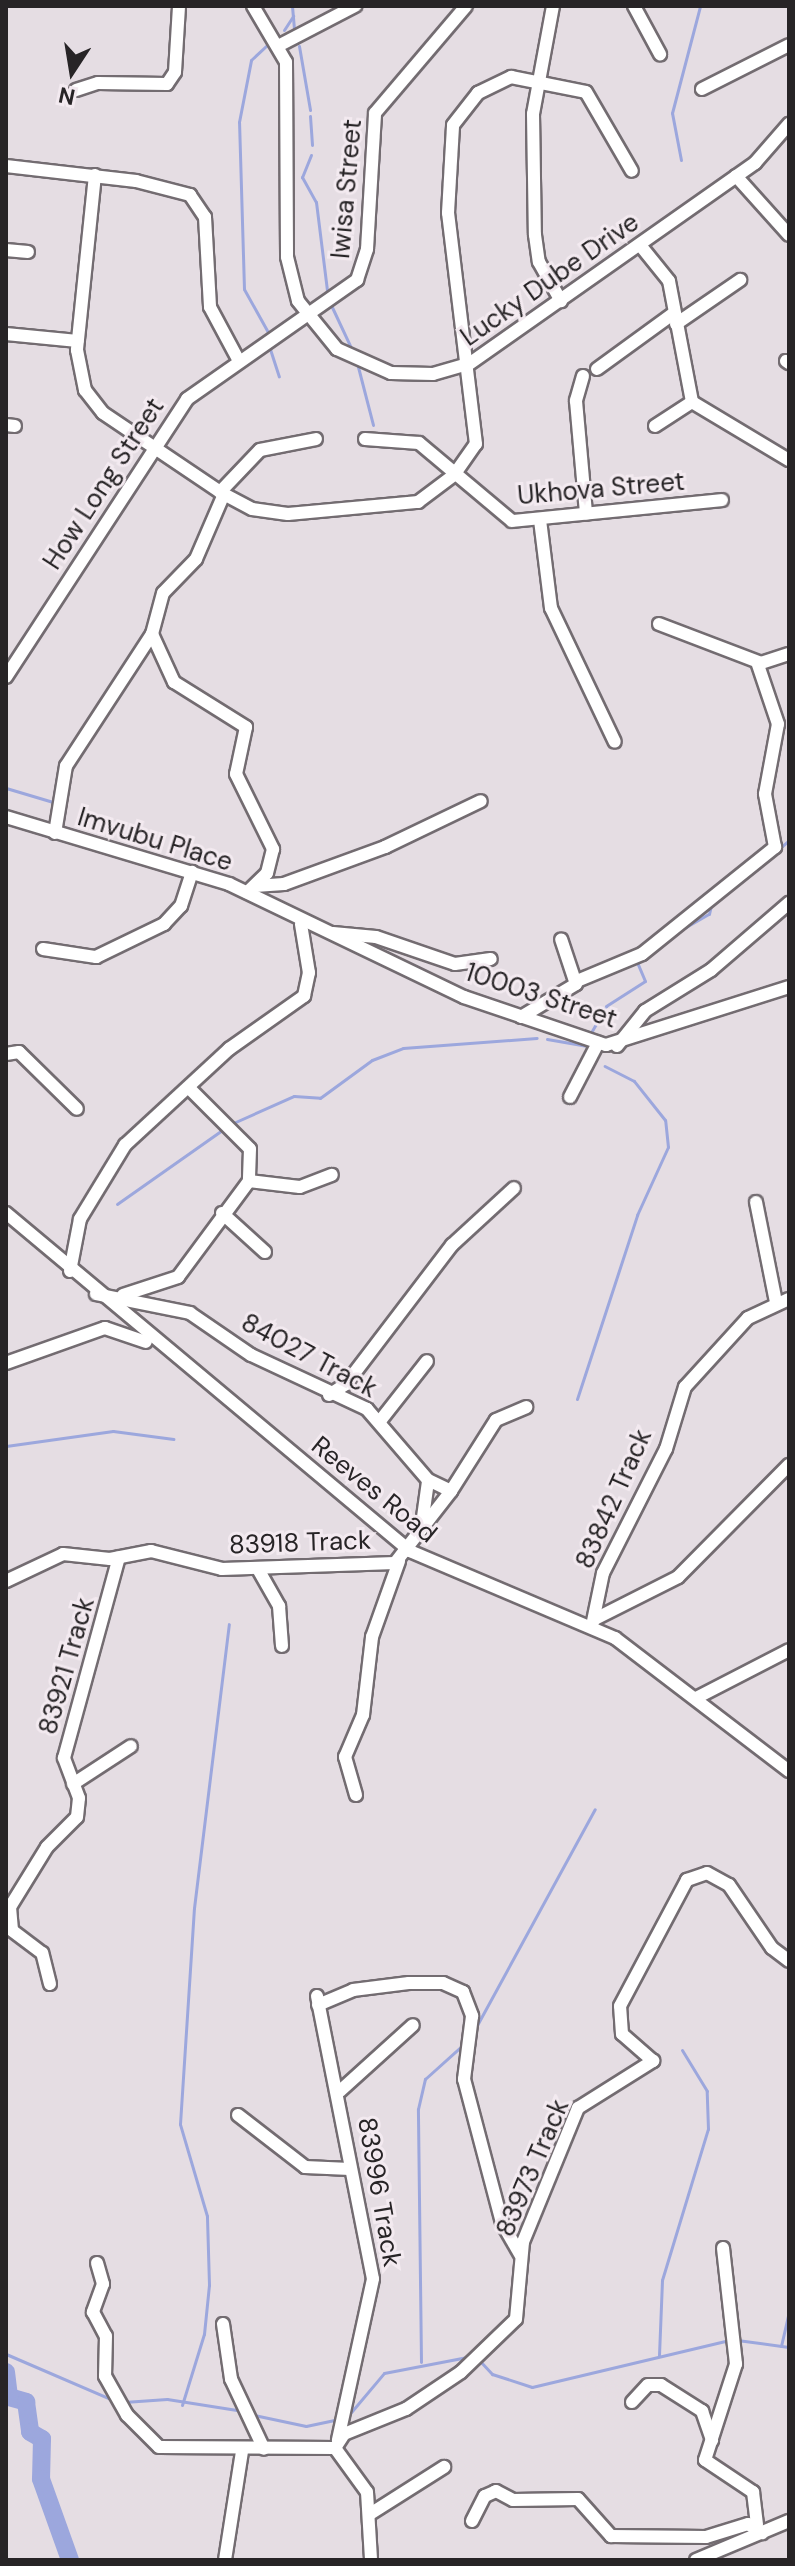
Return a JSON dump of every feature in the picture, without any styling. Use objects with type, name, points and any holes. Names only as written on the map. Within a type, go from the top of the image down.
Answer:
[{"type":"street","points":[[76,90],[98,83],[167,84],[175,72],[179,6]]},
{"type":"street","name":"Lucky Dube Drive","points":[[253,6],[280,45],[288,82],[288,271],[308,319],[337,349],[378,370],[423,375],[469,364],[736,176],[789,124]]},
{"type":"street","points":[[280,45],[355,6]]},
{"type":"street","name":"Iwisa Street","points":[[308,319],[364,268],[370,137],[389,89],[466,6]]},
{"type":"street","points":[[553,6],[538,81],[536,251],[561,301]]},
{"type":"street","points":[[634,6],[660,54]]},
{"type":"street","points":[[702,89],[789,45]]},
{"type":"street","points":[[95,175],[77,362],[89,399],[152,448],[222,493],[279,514],[397,508],[454,475],[479,431],[448,213],[449,146],[459,115],[493,82],[538,81],[593,98],[632,171]]},
{"type":"street","points":[[6,166],[95,175],[173,188],[202,209],[207,295],[239,361]]},
{"type":"street","points":[[736,176],[789,235]]},
{"type":"street","points":[[640,245],[669,281],[692,402],[789,460]]},
{"type":"street","points":[[6,250],[28,252]]},
{"type":"street","points":[[597,369],[740,280]]},
{"type":"street","name":"How Long Street","points":[[6,677],[152,448],[187,399],[239,361],[308,319]]},
{"type":"street","points":[[6,334],[78,341]]},
{"type":"street","points":[[583,376],[576,401],[586,514]]},
{"type":"street","points":[[655,426],[692,402]]},
{"type":"street","points":[[55,833],[61,774],[152,634],[163,593],[196,559],[222,493],[260,450],[316,439]]},
{"type":"street","name":"Ukhova Street","points":[[365,439],[419,443],[500,518],[540,520],[722,500]]},
{"type":"street","points":[[540,520],[551,608],[615,742]]},
{"type":"street","points":[[659,624],[757,662],[789,654]]},
{"type":"street","points":[[152,634],[174,682],[246,727],[236,774],[273,849],[251,889]]},
{"type":"street","points":[[521,1017],[577,981],[642,954],[775,847],[765,794],[778,724],[757,662]]},
{"type":"street","points":[[251,889],[284,884],[385,847],[481,801]]},
{"type":"street","name":"Imvubu Place","points":[[6,817],[251,889],[286,915]]},
{"type":"street","points":[[43,949],[96,957],[164,924],[181,906],[192,872]]},
{"type":"street","points":[[617,1046],[645,1011],[722,962],[789,903]]},
{"type":"street","name":"10003 Street","points":[[286,915],[521,1017],[598,1043],[617,1046],[789,987]]},
{"type":"street","points":[[70,1271],[80,1219],[100,1178],[189,1088],[304,996],[309,973],[301,924]]},
{"type":"street","points":[[322,932],[376,937],[455,964],[491,959]]},
{"type":"street","points":[[561,939],[577,981]]},
{"type":"street","points":[[570,1097],[598,1043]]},
{"type":"street","points":[[6,1054],[19,1052],[77,1109]]},
{"type":"street","points":[[115,1296],[171,1283],[249,1181],[250,1149],[189,1088]]},
{"type":"street","points":[[249,1181],[300,1187],[332,1175]]},
{"type":"street","points":[[329,1395],[346,1384],[452,1245],[514,1188]]},
{"type":"street","points":[[756,1202],[782,1301]]},
{"type":"street","points":[[222,1213],[265,1252]]},
{"type":"street","name":"Reeves Road","points":[[8,1216],[96,1294],[410,1551],[594,1623],[698,1697],[789,1771]]},
{"type":"street","name":"84027 Track","points":[[96,1294],[190,1313],[329,1395],[380,1421],[428,1480],[451,1491]]},
{"type":"street","name":"83842 Track","points":[[594,1623],[603,1573],[666,1449],[680,1395],[718,1344],[782,1301]]},
{"type":"street","points":[[6,1363],[105,1328],[161,1347]]},
{"type":"street","points":[[380,1421],[427,1361]]},
{"type":"street","points":[[423,1520],[451,1491],[496,1420],[526,1407]]},
{"type":"street","points":[[594,1623],[678,1577],[789,1465]]},
{"type":"street","points":[[410,1551],[423,1520],[428,1480]]},
{"type":"street","name":"83918 Track","points":[[6,1581],[59,1555],[119,1557],[151,1551],[216,1568],[258,1569],[399,1561],[410,1551]]},
{"type":"street","name":"83921 Track","points":[[50,1984],[42,1953],[12,1930],[10,1907],[47,1847],[77,1817],[73,1784],[64,1758],[119,1557]]},
{"type":"street","points":[[356,1795],[345,1757],[363,1715],[372,1637],[399,1561]]},
{"type":"street","points":[[258,1569],[279,1606],[282,1646]]},
{"type":"street","points":[[698,1697],[789,1650]]},
{"type":"street","points":[[73,1784],[131,1746]]},
{"type":"street","name":"83973 Track","points":[[336,2444],[417,2403],[496,2341],[521,2307],[520,2254],[580,2104],[653,2061],[622,2034],[620,2008],[682,1886],[704,1873],[729,1885],[772,1948],[789,1961]]},
{"type":"street","name":"83996 Track","points":[[336,2444],[373,2286],[350,2169],[340,2091],[318,2000],[353,1990],[409,1983],[443,1983],[463,1992],[472,2016],[464,2079],[502,2223],[520,2254]]},
{"type":"street","points":[[340,2091],[413,2025]]},
{"type":"street","points":[[238,2115],[305,2167],[350,2169]]},
{"type":"street","points":[[723,2248],[736,2364],[712,2440],[707,2467],[753,2492],[760,2529]]},
{"type":"street","points":[[97,2263],[103,2284],[93,2312],[106,2336],[105,2376],[117,2403],[159,2447],[242,2451],[336,2444],[360,2477],[370,2514],[371,2560]]},
{"type":"street","points":[[223,2324],[231,2379],[264,2449]]},
{"type":"street","points":[[632,2402],[648,2385],[661,2385],[702,2411],[712,2440]]},
{"type":"street","points":[[225,2560],[242,2451]]},
{"type":"street","points":[[370,2514],[444,2467]]},
{"type":"street","points":[[472,2521],[485,2496],[496,2491],[513,2500],[578,2499],[611,2536],[706,2537],[789,2521]]},
{"type":"street","points":[[696,2560],[760,2529]]},
{"type":"waterway","points":[[292,6],[294,28]]},
{"type":"waterway","points":[[681,160],[672,113],[700,6]]},
{"type":"waterway","points":[[284,30],[293,16]]},
{"type":"waterway","points":[[269,334],[244,289],[239,122],[251,60],[270,42]]},
{"type":"waterway","points":[[299,46],[310,110]]},
{"type":"waterway","points":[[310,116],[312,145]]},
{"type":"waterway","points":[[311,155],[302,177],[316,202],[328,298]]},
{"type":"waterway","points":[[331,305],[353,352]]},
{"type":"waterway","points":[[269,346],[279,376]]},
{"type":"waterway","points":[[357,363],[373,425]]},
{"type":"waterway","points":[[6,788],[53,802]]},
{"type":"waterway","points":[[730,891],[789,840]]},
{"type":"waterway","points":[[679,931],[709,914],[711,905]]},
{"type":"waterway","points":[[589,1036],[606,1006],[645,981],[637,962],[652,953]]},
{"type":"waterway","points":[[231,1124],[294,1096],[320,1098],[372,1060],[403,1048],[537,1038]]},
{"type":"waterway","points":[[547,1039],[587,1046]]},
{"type":"waterway","points":[[577,1399],[637,1215],[668,1147],[665,1120],[634,1081],[605,1066]]},
{"type":"waterway","points":[[117,1204],[225,1128]]},
{"type":"waterway","points":[[6,1446],[113,1431],[173,1439]]},
{"type":"waterway","points":[[182,2405],[204,2334],[209,2285],[207,2216],[180,2124],[194,1908],[229,1624]]},
{"type":"waterway","points":[[476,2027],[595,1809]]},
{"type":"waterway","points":[[421,2362],[418,2109],[425,2079],[465,2043]]},
{"type":"waterway","points":[[659,2355],[662,2280],[708,2129],[707,2091],[682,2050]]},
{"type":"waterway","points":[[781,2346],[789,2312]]},
{"type":"waterway","points":[[480,2361],[492,2374],[532,2387],[730,2340]]},
{"type":"waterway","points":[[737,2340],[789,2347]]},
{"type":"waterway","points":[[6,2354],[113,2400]]},
{"type":"waterway","points":[[347,2417],[384,2373],[472,2356]]},
{"type":"waterway","points":[[6,2372],[9,2397],[26,2402],[30,2432],[42,2439],[41,2479],[70,2560]]},
{"type":"waterway","points":[[124,2402],[167,2399],[243,2411]]},
{"type":"waterway","points":[[254,2415],[306,2426],[340,2419]]}]
